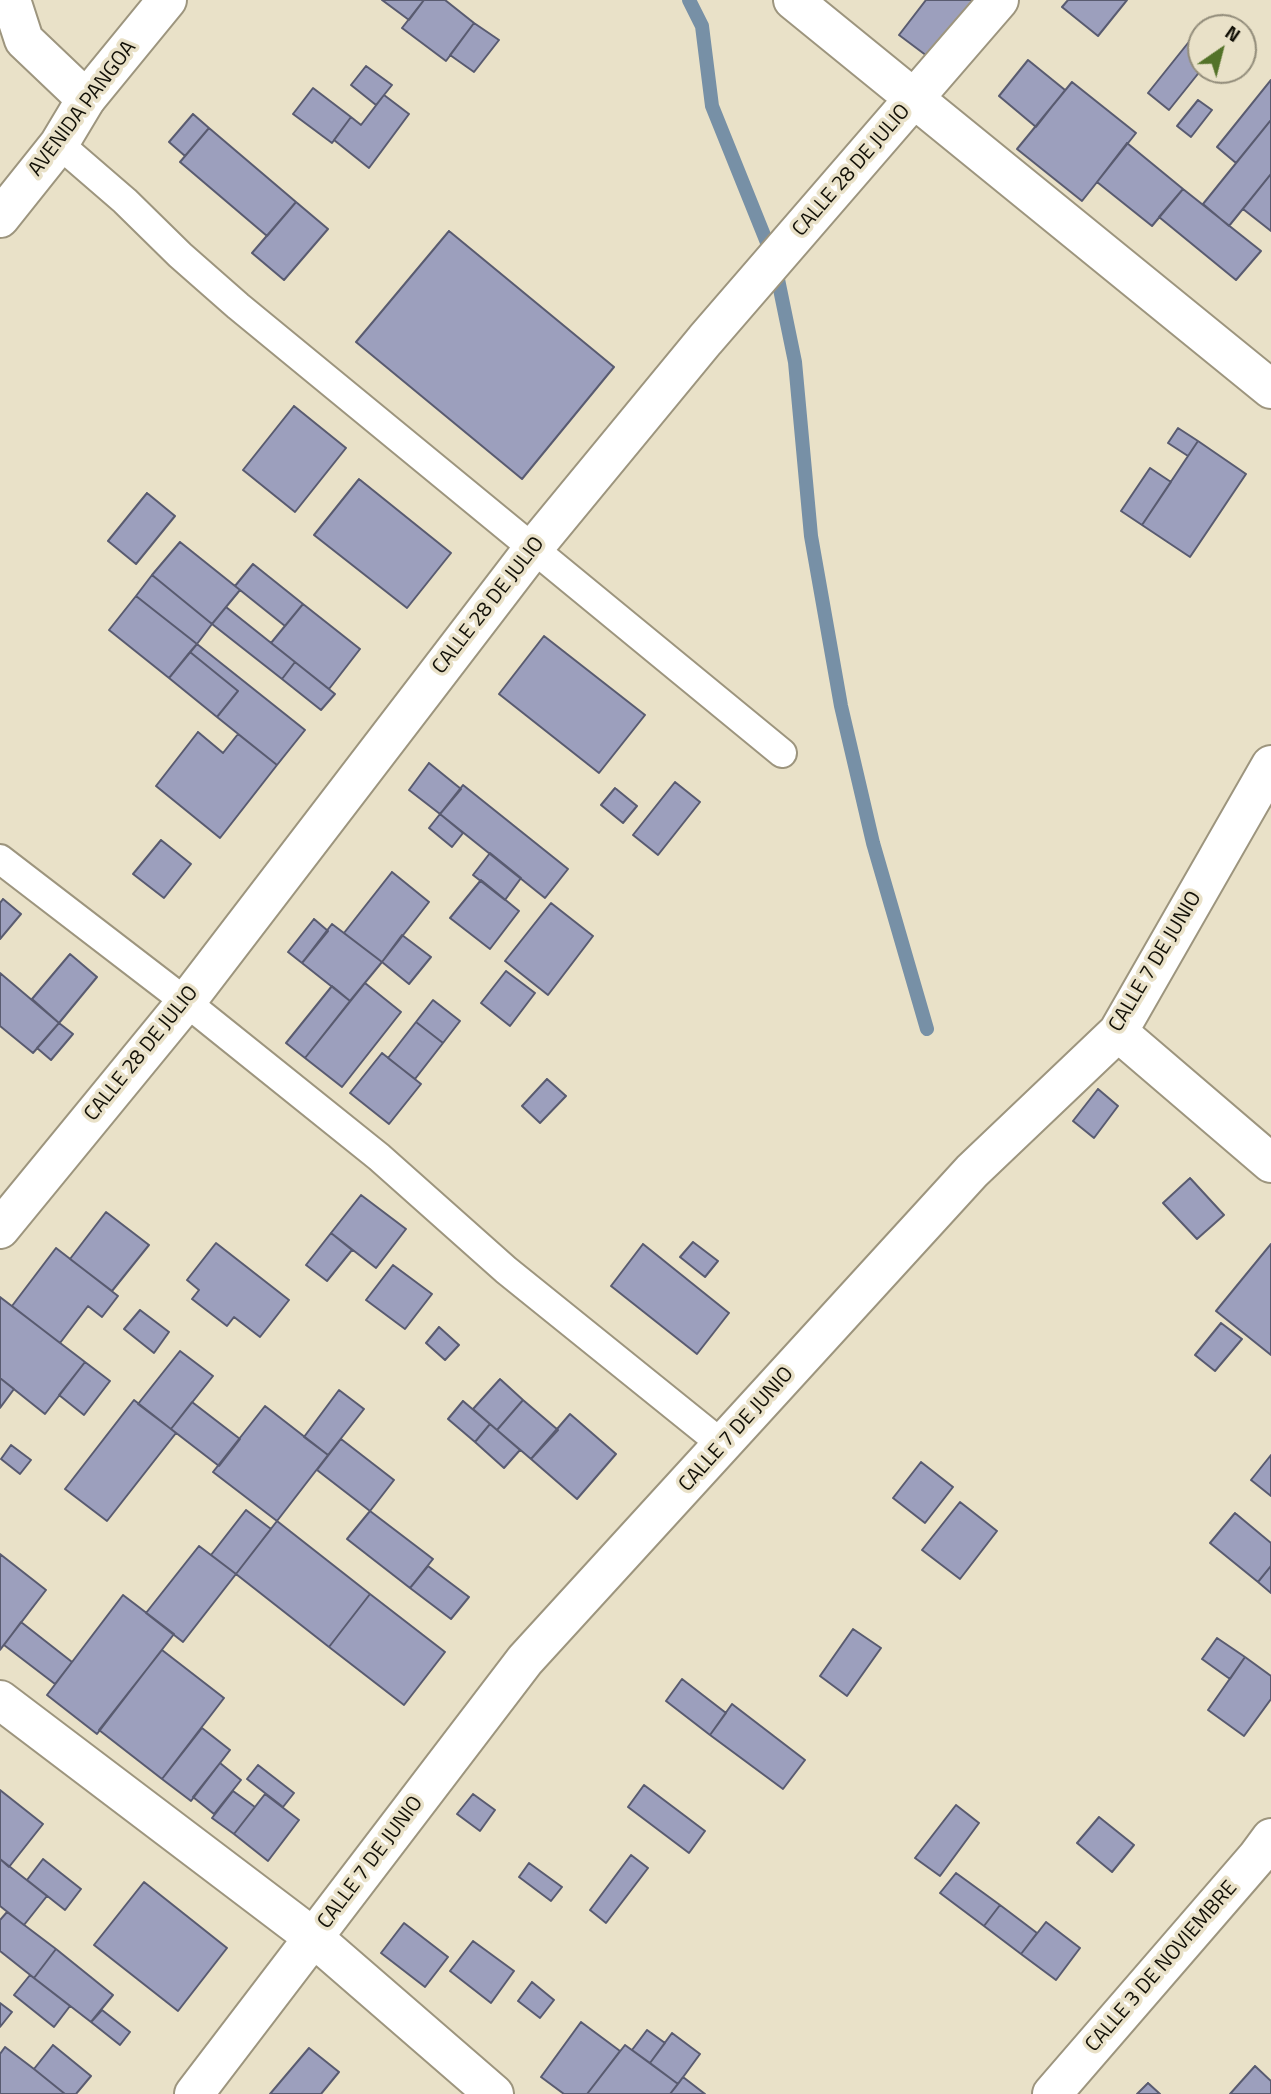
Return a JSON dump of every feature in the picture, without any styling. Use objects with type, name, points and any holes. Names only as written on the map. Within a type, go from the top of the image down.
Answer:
[{"type":"street","points":[[11,0],[24,40],[86,99]]},
{"type":"street","name":"AVENIDA PANGOA","points":[[0,218],[59,144],[86,99],[167,0]]},
{"type":"street","points":[[793,0],[1271,389]]},
{"type":"street","name":"CALLE 28 DE JULIO","points":[[0,1229],[186,1002],[532,550],[705,340],[999,0]]},
{"type":"street","name":"CALLE 7 DE JUNIO","points":[[194,2094],[525,1660],[972,1171],[1118,1032],[1271,765]]},
{"type":"street","points":[[1118,1032],[1271,1163]]},
{"type":"street","points":[[0,1700],[314,1938],[494,2094]]},
{"type":"street","name":"CALLE 3 DE NOVIEMBRE","points":[[1052,2094],[1266,1854]]},
{"type":"lane","points":[[59,144],[125,201],[237,306],[782,753]]},
{"type":"lane","points":[[0,859],[186,1002],[379,1157],[506,1270],[723,1445]]},
{"type":"building","points":[[382,0],[424,0],[409,20]]},
{"type":"building","points":[[424,0],[445,0],[474,23],[446,61],[402,28]]},
{"type":"building","points":[[926,0],[975,0],[931,59],[899,35]]},
{"type":"building","points":[[1068,0],[1127,0],[1098,36],[1062,7]]},
{"type":"building","points":[[474,23],[499,40],[474,72],[450,55]]},
{"type":"building","points":[[1187,44],[1187,84],[1190,84],[1169,110],[1148,93]]},
{"type":"building","points":[[1028,60],[1065,90],[1036,127],[999,96]]},
{"type":"building","points":[[366,66],[392,85],[376,105],[351,85]]},
{"type":"building","points":[[1271,80],[1271,120],[1236,163],[1217,147]]},
{"type":"building","points":[[1072,82],[1136,133],[1082,201],[1017,149]]},
{"type":"building","points":[[313,88],[351,117],[332,143],[293,114]]},
{"type":"building","points":[[384,95],[409,114],[369,168],[334,140],[351,117],[361,125]]},
{"type":"building","points":[[1198,100],[1212,110],[1191,137],[1177,126]]},
{"type":"building","points":[[193,114],[209,128],[185,156],[169,142]]},
{"type":"building","points":[[1271,120],[1271,174],[1229,226],[1203,204]]},
{"type":"building","points":[[209,128],[296,202],[267,236],[180,162]]},
{"type":"building","points":[[1127,143],[1183,189],[1152,226],[1097,182]]},
{"type":"building","points":[[1271,174],[1271,231],[1243,209]]},
{"type":"building","points":[[1183,189],[1261,251],[1236,280],[1159,217]]},
{"type":"building","points":[[296,202],[328,229],[284,280],[252,253]]},
{"type":"building","points":[[449,231],[614,367],[522,479],[356,342]]},
{"type":"building","points":[[294,406],[346,448],[295,512],[243,470]]},
{"type":"building","points":[[1178,428],[1198,441],[1188,456],[1168,443]]},
{"type":"building","points":[[1198,441],[1246,474],[1190,557],[1142,525]]},
{"type":"building","points":[[1150,468],[1171,482],[1142,525],[1121,511]]},
{"type":"building","points":[[359,479],[451,553],[407,608],[314,535]]},
{"type":"building","points":[[147,493],[175,516],[136,564],[108,541]]},
{"type":"building","points":[[180,542],[240,590],[212,624],[152,575]]},
{"type":"building","points":[[253,564],[303,604],[285,626],[235,586]]},
{"type":"building","points":[[152,575],[212,624],[197,644],[136,596]]},
{"type":"building","points":[[136,596],[197,644],[169,678],[109,630]]},
{"type":"building","points":[[303,604],[360,649],[329,689],[271,643]]},
{"type":"building","points":[[226,607],[295,662],[282,679],[212,624]]},
{"type":"building","points":[[544,636],[645,715],[599,773],[499,694]]},
{"type":"building","points":[[197,644],[305,730],[277,765],[217,717],[238,691],[190,652]]},
{"type":"building","points":[[190,652],[238,691],[217,717],[169,678]]},
{"type":"building","points":[[295,662],[335,694],[321,710],[282,679]]},
{"type":"building","points":[[198,732],[223,753],[238,734],[277,765],[220,838],[156,786]]},
{"type":"building","points":[[429,763],[461,789],[440,814],[409,790]]},
{"type":"building","points":[[675,782],[700,802],[658,855],[633,835]]},
{"type":"building","points":[[463,785],[568,869],[545,898],[440,814]]},
{"type":"building","points":[[615,788],[637,806],[623,823],[601,805]]},
{"type":"building","points":[[440,814],[463,833],[452,847],[429,828]]},
{"type":"building","points":[[161,840],[191,864],[164,898],[133,874]]},
{"type":"building","points":[[490,853],[521,878],[505,900],[473,875]]},
{"type":"building","points":[[392,872],[429,902],[382,962],[344,933]]},
{"type":"building","points":[[481,880],[519,911],[490,949],[450,918]]},
{"type":"building","points":[[3,899],[21,914],[0,939],[0,903]]},
{"type":"building","points":[[551,903],[593,936],[548,995],[505,961]]},
{"type":"building","points":[[314,919],[328,931],[302,963],[288,952]]},
{"type":"building","points":[[332,924],[382,962],[350,1001],[302,963]]},
{"type":"building","points":[[402,935],[431,957],[409,984],[382,962]]},
{"type":"building","points":[[70,954],[97,977],[59,1023],[32,999]]},
{"type":"building","points":[[506,971],[535,993],[510,1026],[481,1003]]},
{"type":"building","points":[[0,973],[59,1023],[33,1053],[0,1026]]},
{"type":"building","points":[[365,983],[401,1012],[342,1087],[305,1058]]},
{"type":"building","points":[[332,986],[350,1001],[305,1058],[286,1043]]},
{"type":"building","points":[[433,1000],[460,1021],[443,1043],[416,1022]]},
{"type":"building","points":[[416,1022],[443,1043],[415,1079],[388,1058]]},
{"type":"building","points":[[59,1023],[73,1034],[51,1060],[37,1048]]},
{"type":"building","points":[[382,1053],[421,1084],[389,1124],[350,1093]]},
{"type":"building","points":[[547,1079],[566,1096],[540,1123],[522,1106]]},
{"type":"building","points":[[1098,1089],[1118,1106],[1094,1138],[1073,1121]]},
{"type":"building","points":[[1190,1178],[1224,1215],[1197,1239],[1163,1203]]},
{"type":"building","points":[[361,1195],[406,1229],[376,1268],[331,1233]]},
{"type":"building","points":[[106,1212],[149,1245],[112,1291],[70,1259]]},
{"type":"building","points":[[331,1233],[352,1250],[327,1281],[306,1265]]},
{"type":"building","points":[[693,1242],[718,1261],[705,1277],[680,1257]]},
{"type":"building","points":[[216,1243],[289,1300],[260,1337],[234,1317],[227,1326],[192,1299],[199,1290],[187,1280]]},
{"type":"building","points":[[643,1244],[729,1313],[697,1354],[611,1286]]},
{"type":"building","points":[[1271,1244],[1271,1355],[1216,1311]]},
{"type":"building","points":[[56,1248],[118,1296],[102,1317],[88,1306],[60,1343],[12,1306]]},
{"type":"building","points":[[393,1265],[432,1294],[405,1329],[366,1300]]},
{"type":"building","points":[[0,1297],[85,1362],[45,1414],[0,1378]]},
{"type":"building","points":[[140,1310],[169,1332],[154,1353],[124,1329]]},
{"type":"building","points":[[1221,1323],[1242,1339],[1215,1371],[1195,1355]]},
{"type":"building","points":[[439,1327],[459,1345],[445,1360],[426,1343]]},
{"type":"building","points":[[180,1351],[213,1376],[171,1429],[138,1404]]},
{"type":"building","points":[[85,1362],[110,1381],[84,1415],[59,1395]]},
{"type":"building","points":[[0,1378],[14,1389],[0,1408]]},
{"type":"building","points":[[500,1379],[523,1400],[497,1430],[473,1409]]},
{"type":"building","points":[[339,1390],[364,1409],[328,1455],[304,1437]]},
{"type":"building","points":[[134,1400],[176,1433],[107,1521],[65,1489]]},
{"type":"building","points":[[523,1400],[558,1430],[531,1459],[497,1430]]},
{"type":"building","points":[[463,1401],[490,1424],[475,1442],[448,1419]]},
{"type":"building","points":[[192,1402],[240,1439],[219,1466],[171,1429]]},
{"type":"building","points":[[265,1406],[328,1455],[277,1521],[213,1472]]},
{"type":"building","points":[[570,1414],[616,1454],[577,1499],[531,1459]]},
{"type":"building","points":[[490,1424],[520,1450],[504,1468],[475,1442]]},
{"type":"building","points":[[341,1439],[394,1480],[370,1511],[317,1470]]},
{"type":"building","points":[[11,1445],[31,1460],[20,1474],[1,1459]]},
{"type":"building","points":[[1271,1455],[1271,1496],[1251,1480]]},
{"type":"building","points":[[921,1462],[953,1487],[925,1523],[893,1498]]},
{"type":"building","points":[[960,1502],[997,1531],[960,1579],[922,1550]]},
{"type":"building","points":[[246,1510],[271,1529],[236,1574],[211,1555]]},
{"type":"building","points":[[370,1511],[433,1559],[410,1588],[347,1539]]},
{"type":"building","points":[[1235,1513],[1271,1543],[1271,1566],[1258,1582],[1210,1543]]},
{"type":"building","points":[[277,1521],[370,1594],[329,1647],[236,1574]]},
{"type":"building","points":[[199,1546],[236,1574],[183,1642],[146,1613]]},
{"type":"building","points":[[0,1554],[46,1590],[0,1650]]},
{"type":"building","points":[[428,1566],[469,1597],[451,1619],[410,1588]]},
{"type":"building","points":[[1271,1566],[1271,1593],[1258,1582]]},
{"type":"building","points":[[370,1594],[445,1652],[404,1705],[329,1647]]},
{"type":"building","points":[[123,1595],[174,1634],[97,1734],[47,1695]]},
{"type":"building","points":[[21,1622],[72,1662],[55,1684],[4,1645]]},
{"type":"building","points":[[853,1629],[881,1648],[847,1696],[820,1676]]},
{"type":"building","points":[[1217,1638],[1245,1657],[1230,1679],[1202,1659]]},
{"type":"building","points":[[162,1650],[224,1698],[162,1779],[99,1730]]},
{"type":"building","points":[[1245,1657],[1271,1676],[1271,1699],[1244,1736],[1208,1710]]},
{"type":"building","points":[[682,1679],[726,1713],[710,1735],[666,1701]]},
{"type":"building","points":[[732,1704],[805,1760],[783,1789],[710,1735]]},
{"type":"building","points":[[202,1728],[230,1750],[191,1801],[162,1779]]},
{"type":"building","points":[[220,1763],[241,1780],[214,1814],[193,1797]]},
{"type":"building","points":[[258,1765],[294,1793],[283,1807],[247,1779]]},
{"type":"building","points":[[644,1785],[705,1831],[689,1853],[628,1807]]},
{"type":"building","points":[[0,1790],[43,1824],[9,1867],[0,1859]]},
{"type":"building","points":[[233,1791],[255,1807],[234,1834],[212,1818]]},
{"type":"building","points":[[265,1794],[299,1820],[268,1861],[234,1834]]},
{"type":"building","points":[[473,1794],[495,1810],[480,1831],[457,1814]]},
{"type":"building","points":[[956,1805],[979,1823],[940,1876],[915,1858]]},
{"type":"building","points":[[1099,1817],[1134,1845],[1112,1872],[1077,1843]]},
{"type":"building","points":[[631,1855],[648,1868],[606,1923],[590,1910]]},
{"type":"building","points":[[0,1859],[47,1896],[24,1925],[0,1906]]},
{"type":"building","points":[[43,1859],[81,1889],[65,1910],[27,1880]]},
{"type":"building","points":[[529,1863],[562,1887],[551,1901],[519,1877]]},
{"type":"building","points":[[956,1873],[1000,1905],[984,1926],[940,1893]]},
{"type":"building","points":[[144,1882],[227,1948],[178,2011],[94,1945]]},
{"type":"building","points":[[1000,1905],[1037,1933],[1021,1954],[984,1926]]},
{"type":"building","points":[[7,1912],[56,1949],[34,1978],[0,1951],[0,1920]]},
{"type":"building","points":[[1046,1922],[1080,1948],[1056,1980],[1021,1954]]},
{"type":"building","points":[[404,1923],[448,1957],[425,1987],[381,1953]]},
{"type":"building","points":[[473,1941],[514,1971],[491,2003],[450,1971]]},
{"type":"building","points":[[56,1949],[113,1995],[91,2022],[34,1978]]},
{"type":"building","points":[[30,1975],[70,2006],[54,2027],[14,1995]]},
{"type":"building","points":[[532,1982],[554,2000],[540,2018],[518,2001]]},
{"type":"building","points":[[0,2003],[12,2012],[0,2027]]},
{"type":"building","points":[[102,2010],[130,2032],[120,2045],[91,2022]]},
{"type":"building","points":[[581,2022],[620,2051],[587,2094],[564,2094],[541,2077]]},
{"type":"building","points":[[647,2030],[665,2043],[650,2063],[632,2050]]},
{"type":"building","points":[[672,2033],[700,2054],[678,2084],[650,2063]]},
{"type":"building","points":[[53,2045],[91,2076],[76,2094],[65,2094],[34,2069]]},
{"type":"building","points":[[625,2045],[678,2084],[670,2094],[587,2094]]},
{"type":"building","points":[[5,2047],[65,2094],[0,2094],[0,2054]]},
{"type":"building","points":[[309,2048],[339,2072],[321,2094],[270,2094]]},
{"type":"building","points":[[1255,2066],[1271,2081],[1271,2094],[1230,2094]]},
{"type":"building","points":[[683,2077],[705,2094],[670,2094]]},
{"type":"building","points":[[1148,2083],[1160,2094],[1137,2094]]},
{"type":"waterway","points":[[689,0],[702,26],[712,106],[774,260],[795,362],[811,536],[841,706],[873,843],[927,1029]]}]
